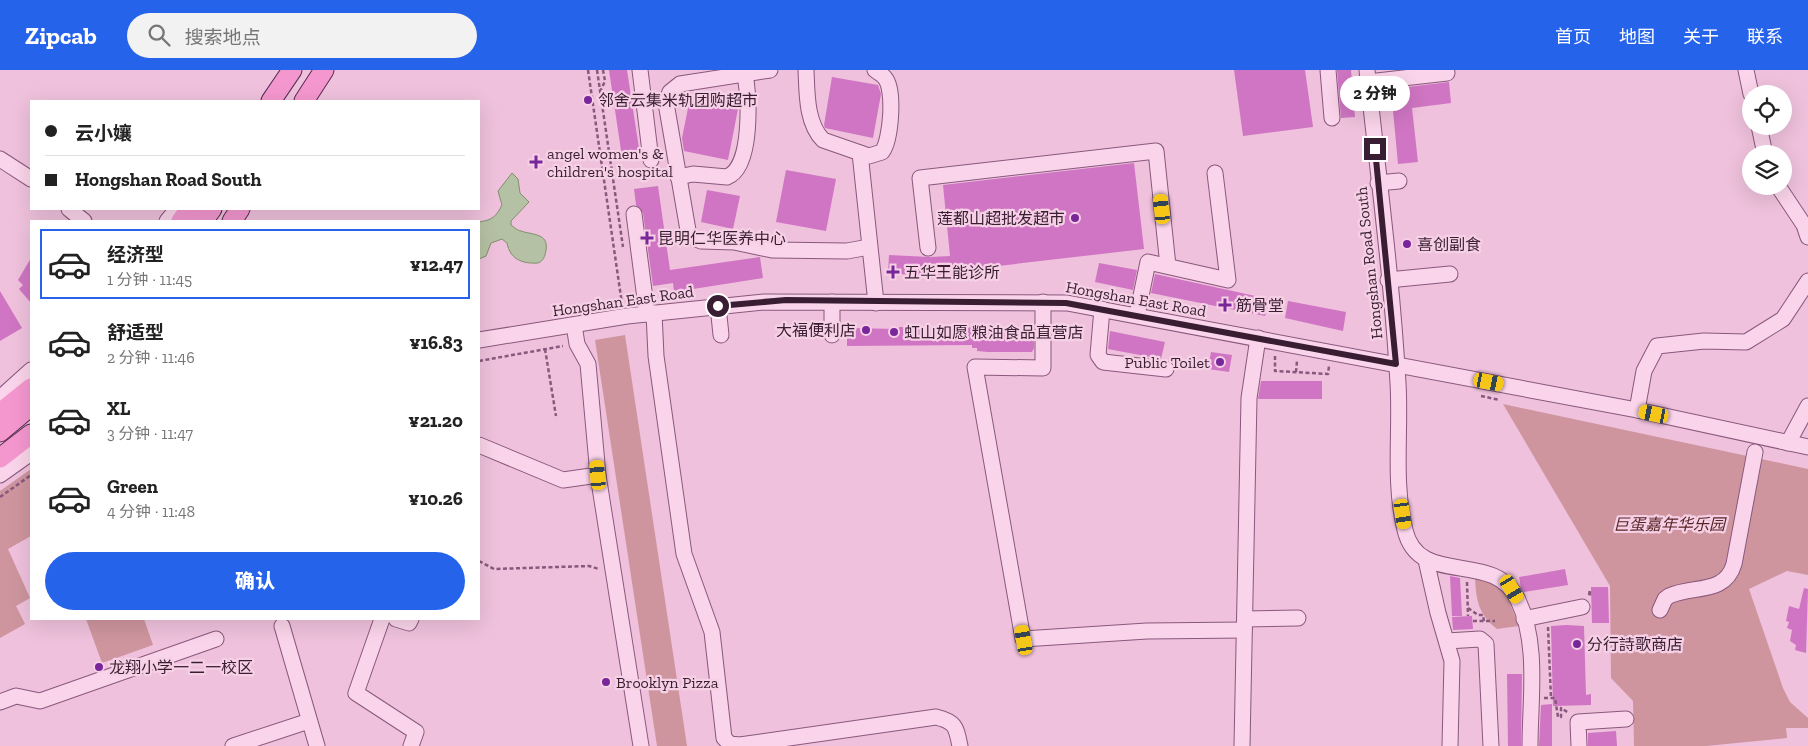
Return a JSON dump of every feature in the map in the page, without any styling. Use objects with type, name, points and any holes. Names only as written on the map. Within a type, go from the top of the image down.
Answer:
[{"type":"main road","points":[[274,98],[292,70]]},
{"type":"main road","points":[[305,100],[324,70]]},
{"type":"main road","points":[[0,413],[30,389]]},
{"type":"main road","points":[[0,432],[30,407]]},
{"type":"main road","points":[[0,458],[30,435]]},
{"type":"street","points":[[640,70],[651,160]]},
{"type":"street","points":[[770,70],[680,84],[670,92],[666,103],[687,230],[694,240],[734,242],[772,250],[847,251],[869,247]]},
{"type":"street","points":[[806,70],[809,103],[818,134],[823,140],[869,156],[882,152],[888,139],[890,91],[885,78],[875,70]]},
{"type":"street","points":[[1328,70],[1332,118]]},
{"type":"street","points":[[1746,70],[1749,85]]},
{"type":"street","points":[[1369,73],[1447,73]]},
{"type":"street","name":"Hongshan Road South","points":[[1369,73],[1396,364],[1398,484],[1405,530],[1410,545],[1426,560]]},
{"type":"street","points":[[678,177],[693,174],[727,177],[737,169],[742,157],[749,113],[745,74]]},
{"type":"street","points":[[928,248],[920,178],[1156,151],[1168,266]]},
{"type":"street","points":[[860,153],[876,303]]},
{"type":"street","points":[[0,159],[30,178]]},
{"type":"street","points":[[1137,315],[1148,262],[1228,280],[1215,173]]},
{"type":"street","points":[[1378,183],[1399,181]]},
{"type":"street","points":[[1784,195],[1804,225],[1808,237]]},
{"type":"street","points":[[70,210],[83,220]]},
{"type":"street","points":[[168,220],[176,210]]},
{"type":"street","points":[[634,214],[651,313],[684,554],[712,632],[724,738],[730,744],[740,745],[936,717],[948,720],[956,727],[960,746]]},
{"type":"street","points":[[1388,280],[1450,274]]},
{"type":"street","points":[[1637,410],[1644,371],[1656,346],[1704,341],[1746,342],[1783,319],[1808,281]]},
{"type":"street","name":"Hongshan East Road","points":[[480,340],[624,316],[786,300],[876,303],[1043,302],[1137,315],[1396,364],[1637,410],[1808,447]]},
{"type":"street","points":[[832,302],[832,335]]},
{"type":"street","points":[[1043,302],[1043,368],[975,367],[1024,640],[1244,625],[1298,618]]},
{"type":"street","points":[[718,306],[721,335]]},
{"type":"street","points":[[1102,309],[1098,355],[1103,362],[1166,369]]},
{"type":"street","points":[[574,325],[577,344],[588,364],[598,475],[641,746]]},
{"type":"street","points":[[1242,746],[1249,398],[1258,338]]},
{"type":"street","points":[[0,398],[30,371]]},
{"type":"street","points":[[1788,442],[1807,407]]},
{"type":"street","points":[[480,444],[563,480],[598,475]]},
{"type":"street","points":[[1660,610],[1669,596],[1716,586],[1730,575],[1755,452]]},
{"type":"street","points":[[0,475],[30,454]]},
{"type":"street","points":[[1450,746],[1452,661],[1426,560],[1493,574],[1512,589],[1530,636],[1530,746]]},
{"type":"street","points":[[1524,619],[1582,607]]},
{"type":"street","points":[[382,620],[356,693],[416,732],[411,746]]},
{"type":"street","points":[[399,620],[409,623],[410,620]]},
{"type":"street","points":[[282,626],[317,746]]},
{"type":"street","points":[[0,702],[16,696],[40,701],[216,639]]},
{"type":"street","points":[[1447,641],[1480,639],[1486,644],[1491,746]]},
{"type":"street","points":[[1578,746],[1578,722],[1626,719]]},
{"type":"street","points":[[234,746],[310,721]]},
{"type":"path","points":[[588,70],[624,316]]},
{"type":"path","points":[[597,70],[612,174]]},
{"type":"path","points":[[600,92],[604,81],[603,70]]},
{"type":"path","points":[[480,360],[577,344]]},
{"type":"path","points":[[545,349],[556,416]]},
{"type":"path","points":[[1275,358],[1275,371],[1328,374],[1329,366]]},
{"type":"path","points":[[1296,372],[1297,361]]},
{"type":"path","points":[[0,497],[30,476]]},
{"type":"path","points":[[480,562],[494,569],[589,566],[613,572]]},
{"type":"path","points":[[1466,568],[1468,616]]},
{"type":"path","points":[[1468,608],[1478,615],[1483,615],[1484,621]]},
{"type":"path","points":[[1472,621],[1495,621]]},
{"type":"path","points":[[1549,632],[1551,698]]},
{"type":"path","points":[[1546,687],[1551,687]]},
{"type":"path","points":[[1545,698],[1555,698],[1558,717],[1561,717],[1561,708],[1564,708]]},
{"type":"green space","points":[[625,335],[687,746],[657,746],[595,340]]},
{"type":"green space","name":"巨蛋嘉年华乐园","points":[[1503,404],[1808,469],[1808,575],[1787,571],[1749,589],[1783,688],[1790,702],[1808,718],[1808,728],[1786,728],[1787,738],[1706,746],[1634,746],[1633,701],[1611,678],[1610,586]]},
{"type":"green space","points":[[30,470],[30,537],[8,549],[30,598],[16,606],[25,624],[0,638],[0,491]]},
{"type":"green space","points":[[1475,577],[1496,582],[1504,589],[1519,626],[1497,629],[1486,618],[1477,600]]},
{"type":"green space","points":[[86,620],[144,620],[153,645],[102,663]]},
{"type":"shaded area","points":[[512,173],[518,179],[520,193],[529,202],[511,221],[511,225],[517,230],[539,236],[545,240],[545,255],[538,263],[527,263],[514,257],[507,243],[502,239],[491,243],[486,256],[480,259],[480,222],[490,219],[498,212],[502,205],[498,191]]},
{"type":"building","points":[[609,70],[627,70],[640,155],[622,157]]},
{"type":"building","points":[[1234,70],[1305,70],[1313,127],[1243,136]]},
{"type":"building","points":[[1337,70],[1351,70],[1355,117],[1341,118]]},
{"type":"building","points":[[832,77],[878,85],[881,94],[873,138],[825,128]]},
{"type":"building","points":[[1449,82],[1451,103],[1412,108],[1418,162],[1398,164],[1391,89]]},
{"type":"building","points":[[690,98],[738,109],[728,160],[684,151],[682,138]]},
{"type":"building","points":[[1134,163],[1144,249],[946,272],[945,275],[888,274],[889,255],[950,256],[943,185]]},
{"type":"building","points":[[786,170],[836,179],[826,231],[776,222]]},
{"type":"building","points":[[658,186],[670,270],[760,257],[763,278],[674,292],[673,283],[653,286],[643,213],[636,205],[634,189]]},
{"type":"building","points":[[707,190],[740,196],[733,229],[701,222]]},
{"type":"building","points":[[30,260],[30,302],[19,289],[23,285],[18,280]]},
{"type":"building","points":[[1099,263],[1137,270],[1133,290],[1095,282]]},
{"type":"building","points":[[1155,274],[1269,299],[1265,316],[1151,293]]},
{"type":"building","points":[[0,291],[22,328],[0,341]]},
{"type":"building","points":[[1288,301],[1346,312],[1343,331],[1285,318]]},
{"type":"building","points":[[899,327],[1034,328],[1034,348],[1032,352],[988,352],[977,351],[977,348],[972,348],[972,345],[847,346],[847,328],[899,329]]},
{"type":"building","points":[[1110,331],[1165,342],[1161,359],[1108,349]]},
{"type":"building","name":"Public Toilet","points":[[1211,352],[1232,355],[1229,372],[1208,369]]},
{"type":"building","points":[[1261,381],[1322,381],[1322,399],[1258,399]]},
{"type":"building","points":[[1565,569],[1568,585],[1524,592],[1521,588],[1519,577]]},
{"type":"building","points":[[1450,576],[1460,578],[1462,616],[1452,616]]},
{"type":"building","points":[[1591,587],[1608,587],[1609,623],[1592,623]]},
{"type":"building","points":[[1804,588],[1808,589],[1806,653],[1795,650],[1796,645],[1790,641],[1792,630],[1787,628],[1789,622],[1786,621],[1789,606],[1799,609]]},
{"type":"building","points":[[1472,616],[1473,629],[1453,630],[1452,617]]},
{"type":"building","points":[[1551,626],[1584,626],[1586,695],[1591,694],[1591,705],[1553,706]]},
{"type":"building","points":[[1507,674],[1522,674],[1521,746],[1508,746]]},
{"type":"building","points":[[1552,704],[1552,746],[1539,746],[1541,705]]},
{"type":"building","points":[[1616,731],[1617,746],[1588,746],[1588,733]]},
{"type":"place","name":"邻舍云集米轨团购超市","points":[[588,100]]},
{"type":"place","name":"angel women's & children's hospital","points":[[536,162]]},
{"type":"place","name":"莲都山超批发超市","points":[[1075,218]]},
{"type":"place","name":"昆明仁华医养中心","points":[[647,238]]},
{"type":"place","name":"喜创副食","points":[[1407,244]]},
{"type":"place","name":"五华王能诊所","points":[[893,272]]},
{"type":"place","name":"筋骨堂","points":[[1225,305]]},
{"type":"place","name":"大福便利店","points":[[866,330]]},
{"type":"place","name":"虹山如愿 粮油食品直营店","points":[[894,332]]},
{"type":"place","name":"Public Toilet","points":[[1220,362]]},
{"type":"place","name":"分行詩歌商店","points":[[1577,644]]},
{"type":"place","name":"龙翔小学一二一校区","points":[[99,667]]},
{"type":"place","name":"Brooklyn Pizza","points":[[606,682]]},
{"type":"route","points":[[718,306],[786,300],[876,303],[1066,303],[1396,364],[1375,149]]}]
